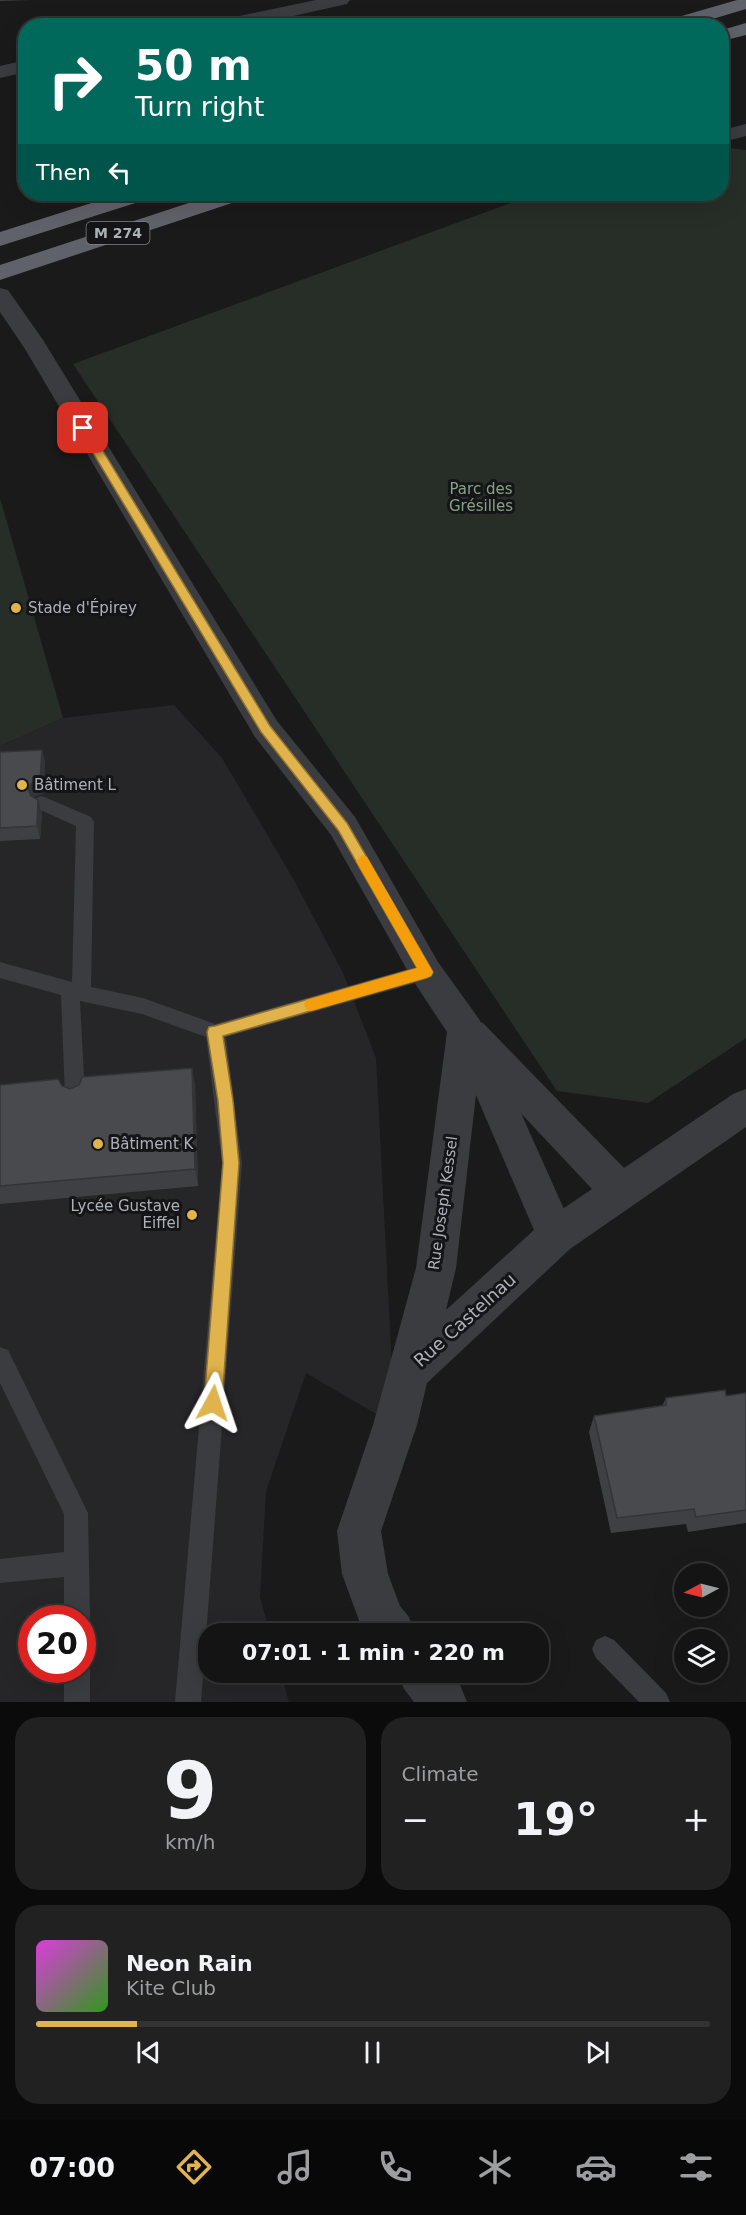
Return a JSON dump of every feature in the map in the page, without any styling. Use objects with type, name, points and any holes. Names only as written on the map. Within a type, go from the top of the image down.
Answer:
[{"type":"highway","points":[[695,18],[746,3]]},
{"type":"highway","points":[[729,34],[746,29]]},
{"type":"highway","name":"M 274","points":[[0,239],[118,201]]},
{"type":"highway","name":"M 274","points":[[0,273],[215,201]]},
{"type":"street","points":[[257,18],[341,0]]},
{"type":"street","points":[[0,72],[18,68]]},
{"type":"street","points":[[729,134],[746,130]]},
{"type":"street","points":[[0,295],[25,333],[38,347],[53,378],[266,729],[343,826],[426,972],[466,1030],[620,1191]]},
{"type":"street","points":[[466,1030],[556,1236]]},
{"type":"street","name":"Rue Joseph Kessel","points":[[406,1373],[436,1268],[466,1030]]},
{"type":"street","name":"Rue Castelnau","points":[[384,1623],[365,1574],[358,1531],[395,1425],[406,1373],[556,1236],[746,1106]]},
{"type":"street","points":[[429,1683],[442,1702]]},
{"type":"lane","points":[[42,803],[85,822],[76,991],[75,1096]]},
{"type":"lane","points":[[0,970],[76,991],[143,1006],[215,1032],[426,972]]},
{"type":"lane","points":[[188,1702],[227,1242],[231,1163],[215,1032]]},
{"type":"lane","points":[[0,1358],[76,1513],[77,1605]]},
{"type":"lane","points":[[0,1571],[76,1563]]},
{"type":"lane","points":[[604,1649],[657,1702]]},
{"type":"lane","points":[[77,1683],[77,1702]]},
{"type":"shaded area","name":"Lycée Gustave Eiffel","points":[[174,705],[222,758],[295,882],[343,973],[376,1058],[395,1425],[306,1373],[266,1491],[260,1597],[267,1623],[198,1623],[198,1683],[284,1683],[289,1702],[0,1702],[0,746],[63,718]]},
{"type":"green space","name":"Parc des Grésilles","points":[[729,148],[746,150],[746,1038],[648,1103],[557,1091],[73,364],[516,201],[729,201]]},
{"type":"green space","name":"Stade d'Épirey","points":[[0,498],[63,718],[0,746]]},
{"type":"building","name":"Bâtiment L","points":[[42,750],[40,781],[32,783],[28,789],[31,796],[38,800],[37,826],[0,828],[0,752]]},
{"type":"building","name":"Bâtiment K","points":[[192,1068],[195,1169],[0,1186],[0,1085],[58,1079],[62,1086],[70,1089],[79,1085],[82,1077]]},
{"type":"building","points":[[725,1390],[726,1396],[746,1393],[746,1510],[696,1517],[694,1509],[617,1518],[594,1416],[666,1405],[666,1398]]},
{"type":"slow traffic","points":[[311,1004],[426,972],[362,861]]},
{"type":"place","name":"Stade d'Épirey","points":[[16,608]]},
{"type":"place","name":"Bâtiment L","points":[[22,785]]},
{"type":"place","name":"Bâtiment K","points":[[98,1144]]},
{"type":"place","name":"Lycée Gustave Eiffel","points":[[192,1215]]},
{"type":"route","points":[[83,428],[266,729],[343,826],[426,972],[215,1032],[231,1163],[227,1242],[213,1403]]}]
